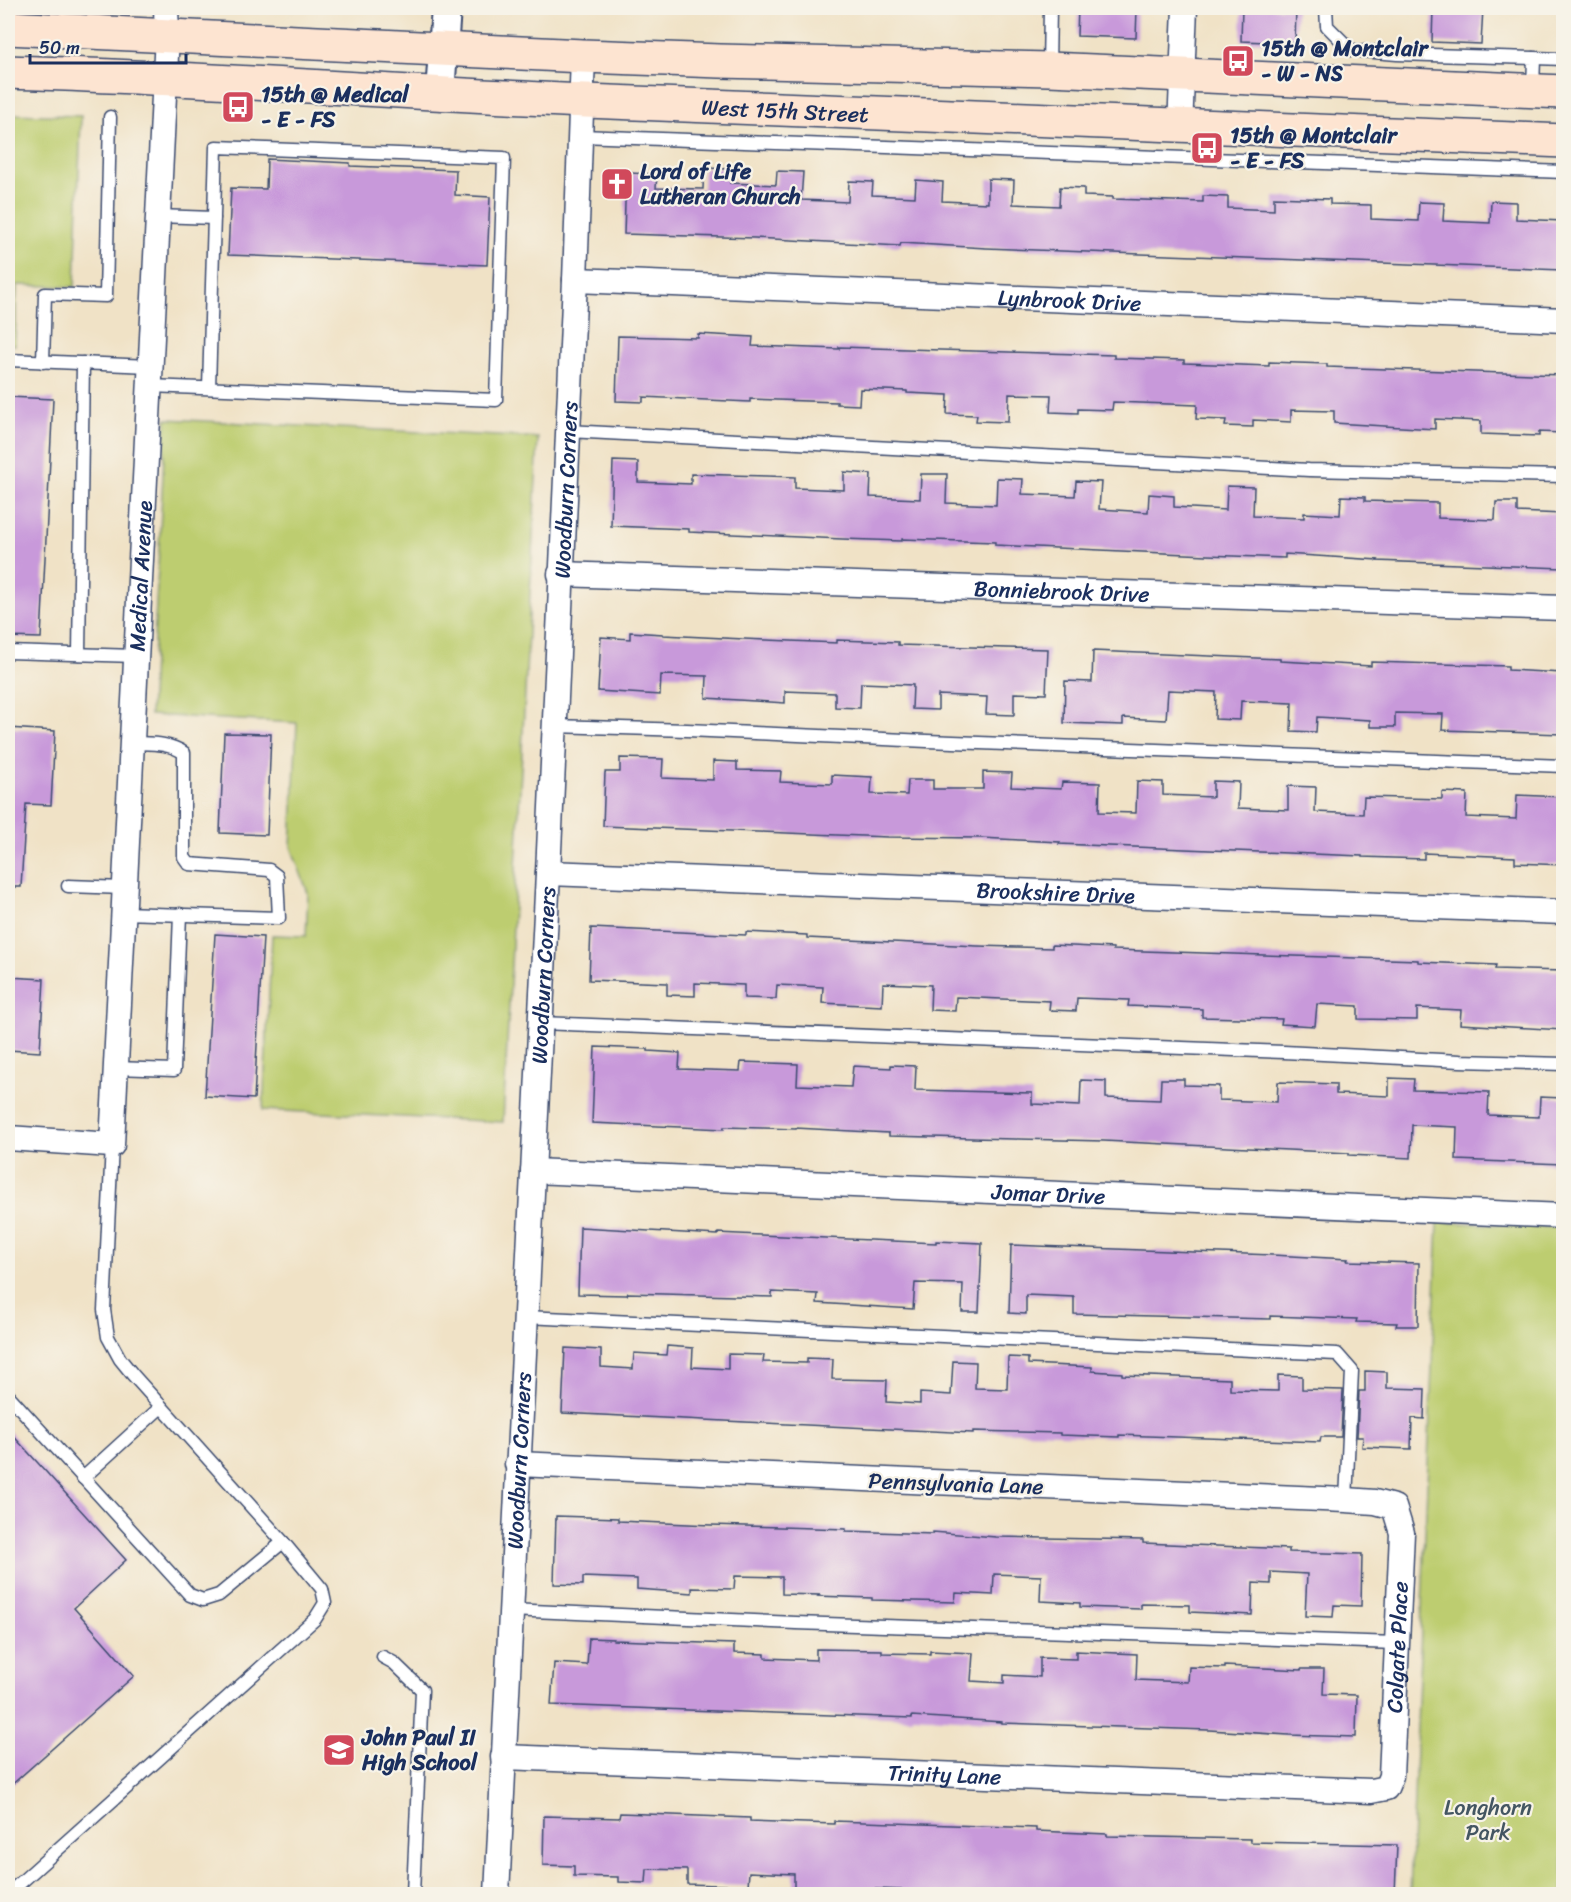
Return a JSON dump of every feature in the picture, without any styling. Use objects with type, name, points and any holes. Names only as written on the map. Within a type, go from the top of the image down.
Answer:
[{"type":"main road","name":"West 15th Street","points":[[8,28],[166,21],[444,48],[583,56],[1049,69],[1548,91]]},
{"type":"main road","name":"West 15th Street","points":[[8,72],[1180,128],[1563,141]]},
{"type":"street","points":[[440,93],[446,8]]},
{"type":"street","points":[[1180,128],[1185,8]]},
{"type":"street","name":"Medical Avenue","points":[[112,1145],[166,21]]},
{"type":"street","name":"Woodburn Corners","points":[[497,1894],[548,873],[583,56]]},
{"type":"street","name":"Lynbrook Drive","points":[[575,280],[1563,320]]},
{"type":"street","name":"Bonniebrook Drive","points":[[560,574],[1563,608]]},
{"type":"street","name":"Brookshire Drive","points":[[548,873],[1563,912]]},
{"type":"street","points":[[8,1138],[112,1145]]},
{"type":"street","name":"Jomar Drive","points":[[533,1171],[1563,1216]]},
{"type":"street","name":"Pennsylvania Lane","points":[[517,1464],[1346,1500],[1375,1502],[1394,1507]]},
{"type":"street","name":"Colgate Place","points":[[1386,1788],[1391,1776],[1402,1533],[1394,1507]]},
{"type":"street","name":"Trinity Lane","points":[[503,1756],[1371,1791],[1386,1788]]},
{"type":"lane","points":[[1049,69],[1050,8]]},
{"type":"lane","points":[[1326,8],[1327,26],[1350,50],[1397,54],[1563,59]]},
{"type":"lane","points":[[1534,58],[1548,91]]},
{"type":"lane","points":[[43,362],[45,294],[106,296],[110,117]]},
{"type":"lane","points":[[580,135],[1563,172]]},
{"type":"lane","points":[[8,360],[83,363],[209,388],[496,400],[504,158],[216,147],[209,388]]},
{"type":"lane","points":[[157,216],[214,218]]},
{"type":"lane","points":[[79,654],[83,363]]},
{"type":"lane","points":[[568,431],[1309,470],[1563,476]]},
{"type":"lane","points":[[8,651],[135,656]]},
{"type":"lane","points":[[554,726],[1563,766]]},
{"type":"lane","points":[[123,913],[279,918],[277,876],[269,870],[189,864],[184,857],[184,753],[168,744],[131,743]]},
{"type":"lane","points":[[68,886],[124,888]]},
{"type":"lane","points":[[116,1068],[174,1071],[180,914]]},
{"type":"lane","points":[[540,1023],[1563,1064]]},
{"type":"lane","points":[[8,1894],[315,1619],[325,1603],[322,1589],[120,1359],[108,1337],[104,1300],[112,1145]]},
{"type":"lane","points":[[525,1317],[1337,1354],[1352,1371],[1346,1500]]},
{"type":"lane","points":[[8,1395],[190,1595],[204,1600],[219,1595],[283,1542]]},
{"type":"lane","points":[[83,1478],[161,1407]]},
{"type":"lane","points":[[510,1610],[796,1623],[1396,1643]]},
{"type":"lane","points":[[383,1657],[394,1663],[422,1690],[413,1894]]},
{"type":"green space","points":[[8,114],[81,116],[75,287],[17,285],[15,345],[8,345]]},
{"type":"green space","points":[[166,419],[538,438],[503,1122],[263,1110],[272,935],[306,936],[308,893],[291,847],[297,723],[150,715]]},
{"type":"green space","name":"Longhorn Park","points":[[1438,1222],[1563,1228],[1563,1894],[1410,1894]]},
{"type":"building","points":[[1078,8],[1137,8],[1136,38],[1077,36]]},
{"type":"building","points":[[1242,8],[1296,8],[1295,43],[1241,41]]},
{"type":"building","points":[[1433,8],[1483,8],[1481,44],[1432,42]]},
{"type":"building","points":[[267,159],[350,163],[350,166],[456,170],[455,195],[490,197],[487,265],[228,255],[231,188],[266,189]]},
{"type":"building","points":[[704,168],[731,169],[730,183],[776,185],[777,171],[803,172],[801,200],[848,202],[849,181],[873,182],[872,195],[915,197],[916,180],[943,182],[942,201],[988,203],[988,179],[1014,180],[1013,204],[1059,206],[1060,187],[1084,188],[1084,196],[1113,197],[1113,199],[1203,202],[1203,196],[1228,197],[1228,208],[1274,210],[1274,197],[1330,199],[1330,204],[1371,205],[1371,219],[1418,221],[1419,202],[1444,203],[1443,221],[1490,223],[1491,201],[1516,202],[1516,219],[1563,221],[1563,270],[624,234],[626,173],[657,174],[656,188],[703,189]]},
{"type":"building","points":[[698,334],[753,337],[752,346],[1114,355],[1114,358],[1184,360],[1184,363],[1269,366],[1269,362],[1327,364],[1327,367],[1563,375],[1563,433],[1539,432],[1539,436],[1481,434],[1481,421],[1435,419],[1435,429],[1334,423],[1334,411],[1291,410],[1291,422],[1253,420],[1253,427],[1225,426],[1226,420],[1196,419],[1197,405],[1113,402],[1112,410],[1078,409],[1078,413],[1050,412],[1051,395],[1009,394],[1008,422],[976,421],[977,415],[947,414],[948,395],[907,393],[907,391],[860,389],[859,405],[837,404],[837,402],[750,399],[750,402],[643,397],[643,402],[616,401],[618,336],[698,338]]},
{"type":"building","points":[[8,397],[53,399],[41,638],[8,637]]},
{"type":"building","points":[[613,461],[638,462],[638,482],[691,484],[691,474],[795,477],[795,488],[844,490],[844,472],[871,474],[870,497],[920,499],[921,474],[947,474],[946,503],[996,505],[997,478],[1023,479],[1022,494],[1075,496],[1076,481],[1101,482],[1099,509],[1148,512],[1149,494],[1174,496],[1174,507],[1226,510],[1227,486],[1254,487],[1253,516],[1304,518],[1304,513],[1340,515],[1341,496],[1365,497],[1365,501],[1438,503],[1438,518],[1495,520],[1496,502],[1517,502],[1517,512],[1563,514],[1563,568],[1377,561],[1285,554],[1285,558],[1207,555],[995,545],[995,542],[842,539],[611,526]]},
{"type":"building","points":[[630,632],[837,643],[837,640],[898,642],[898,645],[1048,649],[1046,694],[1014,693],[1014,715],[986,714],[987,697],[938,695],[938,710],[912,709],[913,685],[861,683],[860,708],[835,707],[835,693],[785,691],[785,703],[706,698],[707,676],[661,675],[660,695],[598,691],[601,637],[630,639]]},
{"type":"building","points":[[1093,651],[1280,659],[1280,661],[1371,666],[1371,662],[1508,666],[1508,670],[1563,673],[1563,734],[1442,730],[1443,714],[1395,713],[1395,727],[1370,727],[1370,720],[1317,717],[1316,732],[1291,731],[1292,703],[1241,701],[1240,720],[1215,719],[1216,692],[1168,690],[1166,720],[1123,718],[1123,725],[1064,723],[1065,681],[1092,682]]},
{"type":"building","points":[[8,728],[55,731],[51,805],[26,804],[21,887],[8,887]]},
{"type":"building","points":[[224,733],[271,734],[267,835],[220,833]]},
{"type":"building","points":[[620,758],[663,759],[662,778],[713,780],[713,761],[737,762],[737,770],[781,771],[780,782],[832,784],[832,775],[872,777],[871,794],[907,795],[908,780],[933,780],[933,789],[983,789],[983,772],[1012,773],[1011,787],[1061,789],[1062,782],[1100,783],[1099,812],[1136,813],[1137,781],[1163,782],[1163,795],[1213,797],[1213,781],[1239,782],[1238,808],[1288,810],[1288,786],[1316,787],[1315,812],[1363,814],[1364,797],[1442,799],[1442,792],[1467,793],[1466,817],[1516,819],[1517,795],[1563,797],[1563,865],[1515,863],[1515,857],[1424,853],[1424,859],[1362,857],[1059,844],[1060,842],[981,838],[888,837],[603,826],[605,772],[620,772]]},
{"type":"building","points":[[591,928],[746,935],[746,932],[807,935],[807,938],[977,946],[1052,948],[1052,945],[1113,948],[1113,950],[1418,960],[1418,962],[1496,965],[1495,969],[1563,971],[1563,1030],[1460,1024],[1461,1010],[1417,1008],[1417,1020],[1358,1019],[1358,1006],[1317,1004],[1315,1026],[1281,1024],[1282,1019],[1202,1017],[1202,1009],[1128,1006],[1129,1000],[1077,998],[1076,1011],[1049,1010],[1050,1001],[956,997],[955,1011],[930,1010],[931,985],[883,983],[882,1006],[822,1003],[823,987],[777,985],[776,999],[744,998],[744,985],[695,983],[695,996],[667,995],[667,983],[589,980]]},
{"type":"building","points":[[215,934],[263,937],[254,1099],[205,1096]]},
{"type":"building","points":[[8,977],[44,979],[40,1052],[8,1050]]},
{"type":"building","points":[[595,1047],[680,1053],[679,1069],[740,1071],[741,1062],[798,1064],[797,1085],[851,1087],[853,1066],[891,1068],[891,1065],[916,1066],[915,1090],[1032,1093],[1032,1104],[1080,1106],[1081,1080],[1106,1081],[1106,1098],[1160,1100],[1161,1079],[1184,1079],[1184,1085],[1219,1086],[1219,1100],[1277,1102],[1278,1082],[1336,1084],[1336,1094],[1389,1096],[1389,1078],[1414,1079],[1413,1090],[1489,1092],[1488,1115],[1539,1117],[1540,1097],[1563,1098],[1563,1164],[1456,1160],[1457,1127],[1412,1125],[1411,1158],[1104,1141],[889,1136],[889,1133],[796,1128],[724,1127],[724,1129],[592,1123]]},
{"type":"building","points":[[580,1227],[718,1235],[718,1233],[982,1243],[979,1312],[962,1312],[963,1284],[915,1283],[913,1309],[817,1303],[818,1294],[772,1292],[772,1297],[578,1294]]},
{"type":"building","points":[[1011,1245],[1419,1263],[1418,1326],[1356,1322],[1357,1319],[1074,1314],[1074,1297],[1026,1295],[1026,1314],[1009,1313]]},
{"type":"building","points":[[667,1346],[693,1348],[692,1367],[728,1369],[728,1354],[764,1355],[763,1362],[807,1363],[807,1358],[833,1359],[832,1379],[887,1380],[886,1402],[920,1404],[920,1393],[951,1395],[953,1361],[976,1362],[975,1388],[1007,1389],[1008,1357],[1028,1358],[1028,1364],[1092,1367],[1092,1371],[1122,1373],[1122,1375],[1230,1379],[1230,1390],[1278,1391],[1278,1375],[1302,1376],[1302,1389],[1343,1390],[1341,1437],[1321,1437],[1320,1442],[1060,1435],[1060,1433],[973,1431],[973,1433],[562,1413],[565,1348],[601,1350],[601,1367],[633,1369],[634,1353],[666,1355]]},
{"type":"building","points":[[1365,1371],[1387,1372],[1387,1388],[1425,1389],[1424,1419],[1412,1418],[1411,1449],[1362,1447],[1363,1437],[1357,1437],[1359,1391],[1365,1391]]},
{"type":"building","points":[[8,1430],[126,1560],[74,1608],[134,1676],[8,1788]]},
{"type":"building","points":[[556,1516],[618,1518],[618,1521],[846,1529],[846,1531],[1143,1540],[1143,1543],[1362,1554],[1361,1606],[1334,1605],[1333,1617],[1305,1616],[1307,1574],[1271,1572],[1271,1584],[1253,1583],[1252,1615],[1190,1612],[1190,1605],[1141,1604],[1141,1609],[1080,1607],[1080,1603],[1040,1601],[1041,1576],[994,1574],[993,1595],[956,1593],[955,1602],[872,1600],[872,1598],[782,1594],[782,1577],[735,1576],[734,1589],[692,1588],[692,1593],[637,1589],[637,1579],[583,1577],[583,1585],[554,1584]]},
{"type":"building","points":[[589,1638],[734,1644],[734,1653],[765,1654],[765,1658],[816,1660],[816,1649],[882,1650],[882,1653],[930,1654],[930,1651],[973,1653],[971,1681],[1004,1683],[1004,1675],[1040,1677],[1040,1658],[1076,1659],[1076,1651],[1137,1654],[1136,1680],[1188,1682],[1189,1667],[1324,1669],[1323,1694],[1357,1695],[1356,1737],[1002,1723],[912,1716],[912,1718],[551,1705],[554,1663],[587,1665]]},
{"type":"building","points":[[620,1813],[750,1818],[750,1821],[834,1824],[834,1821],[1036,1828],[1036,1831],[1107,1834],[1107,1836],[1250,1839],[1250,1842],[1397,1845],[1395,1894],[903,1893],[903,1890],[820,1887],[820,1890],[794,1889],[794,1874],[749,1872],[748,1886],[687,1884],[687,1870],[647,1869],[646,1883],[618,1882],[618,1877],[574,1876],[574,1866],[543,1865],[544,1816],[619,1818]]},
{"type":"place","name":"15th @ Montclair - W - NS","points":[[1238,61]]},
{"type":"place","name":"15th @ Medical - E - FS","points":[[238,107]]},
{"type":"place","name":"15th @ Montclair - E - FS","points":[[1207,148]]},
{"type":"place","name":"Lord of Life Lutheran Church","points":[[617,184]]},
{"type":"place","name":"John Paul II High School","points":[[339,1750]]}]
